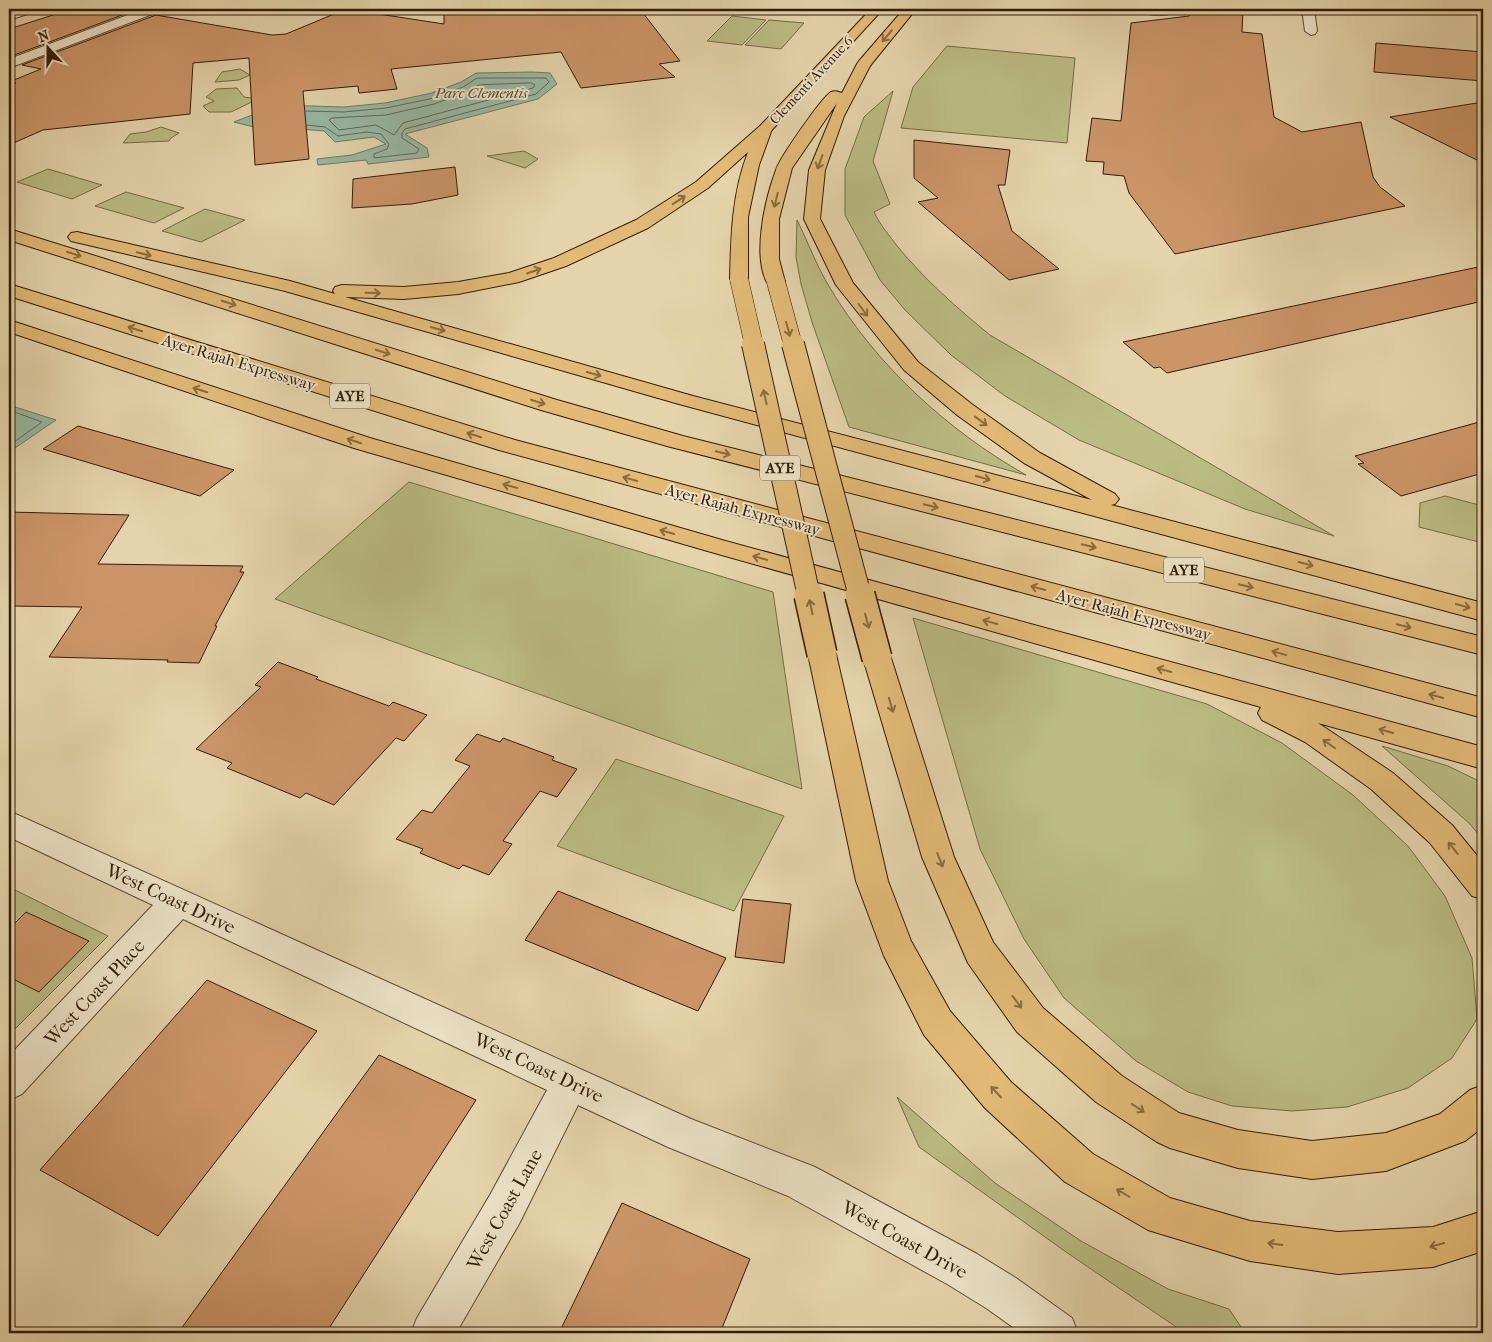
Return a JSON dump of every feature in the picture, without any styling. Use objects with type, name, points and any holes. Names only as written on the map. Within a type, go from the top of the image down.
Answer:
[{"type":"main road","name":"Clementi Avenue 6","points":[[290,287],[404,293],[458,288],[513,278],[560,262],[642,224],[702,185],[765,129],[877,9]]},
{"type":"main road","name":"Clementi Avenue 6","points":[[864,64],[910,9]]},
{"type":"main road","points":[[864,64],[822,111],[784,168],[771,219],[770,259],[877,658],[938,857],[980,952],[1030,1020],[1109,1089],[1170,1129],[1238,1149],[1312,1160],[1386,1152],[1452,1128],[1483,1104]]},
{"type":"main road","points":[[864,64],[837,116],[817,170],[812,219],[845,285],[911,366],[965,410],[1032,458],[1092,493],[1174,529]]},
{"type":"main road","points":[[765,129],[751,165],[740,217],[739,279],[872,881],[896,946],[937,1023],[998,1095],[1079,1168],[1162,1216],[1250,1241],[1338,1253],[1433,1247],[1483,1230]]},
{"type":"main road","points":[[10,234],[70,236],[290,287],[686,400],[1483,612]]},
{"type":"main road","name":"AYE","points":[[10,234],[549,405],[675,441],[1483,646]]},
{"type":"main road","name":"Ayer Rajah Expressway","points":[[9,290],[507,445],[1483,708]]},
{"type":"main road","points":[[9,326],[362,443],[713,545],[1483,758]]},
{"type":"main road","points":[[1211,683],[1315,734],[1382,781],[1441,834],[1483,886]]},
{"type":"street","points":[[9,16],[30,9]]},
{"type":"street","points":[[9,64],[154,9]]},
{"type":"street","points":[[1308,9],[1311,31]]},
{"type":"street","name":"West Coast Drive","points":[[9,823],[682,1134],[801,1181],[962,1269],[1001,1293],[1057,1333]]},
{"type":"street","name":"West Coast Place","points":[[9,1082],[178,901]]},
{"type":"street","name":"West Coast Lane","points":[[432,1333],[470,1271],[511,1197],[570,1082]]},
{"type":"green space","points":[[1103,9],[1153,9],[1168,15],[1114,14]]},
{"type":"green space","points":[[732,16],[766,20],[742,45],[707,41]]},
{"type":"green space","points":[[769,20],[804,23],[781,49],[745,45]]},
{"type":"green space","points":[[947,46],[1075,58],[1067,143],[901,128],[913,87]]},
{"type":"green space","points":[[240,69],[250,75],[239,80],[215,82],[222,72]]},
{"type":"green space","points":[[237,88],[244,97],[258,99],[231,112],[209,112],[203,106],[214,101],[206,97],[216,89]]},
{"type":"green space","points":[[893,91],[873,161],[890,204],[874,212],[898,247],[930,282],[990,335],[1334,536],[1245,509],[1079,440],[1005,396],[951,355],[905,310],[880,280],[845,215],[845,169],[864,117]]},
{"type":"green space","points":[[161,127],[179,133],[169,141],[123,143],[130,134],[146,132]]},
{"type":"green space","points":[[524,151],[538,159],[525,168],[487,156]]},
{"type":"green space","points":[[48,169],[102,185],[72,199],[17,182]]},
{"type":"green space","points":[[126,192],[184,208],[154,223],[95,206]]},
{"type":"green space","points":[[205,209],[245,220],[201,242],[162,231]]},
{"type":"green space","points":[[797,220],[830,288],[869,344],[892,370],[942,417],[969,438],[1026,475],[849,427],[812,322],[801,284],[796,257]]},
{"type":"green space","points":[[409,482],[773,592],[802,789],[275,599]]},
{"type":"green space","points":[[1445,496],[1483,506],[1483,543],[1419,527],[1420,503]]},
{"type":"green space","points":[[913,618],[1207,704],[1282,743],[1353,795],[1408,846],[1445,896],[1472,958],[1477,1019],[1452,1058],[1408,1088],[1347,1107],[1292,1111],[1232,1106],[1188,1092],[1136,1061],[1064,998],[1024,939],[980,849]]},
{"type":"green space","points":[[1382,746],[1448,766],[1483,783],[1483,840],[1470,824]]},
{"type":"green space","points":[[616,759],[784,816],[734,911],[557,846]]},
{"type":"green space","points":[[9,887],[108,936],[9,1035]]},
{"type":"green space","points":[[897,1097],[995,1183],[1081,1241],[1168,1289],[1229,1309],[1245,1333],[1185,1333],[1066,1252],[919,1147]]},
{"type":"water","name":"Parc Clementis","points":[[476,73],[550,73],[557,84],[538,99],[405,134],[427,148],[429,157],[368,164],[366,160],[318,165],[317,159],[352,155],[386,144],[374,137],[335,142],[324,131],[254,127],[234,122],[278,105],[344,107],[385,103],[432,93],[461,82]]},
{"type":"water","points":[[9,405],[56,420],[15,448],[9,447]]},
{"type":"building","points":[[72,9],[120,9],[133,11],[9,57],[9,29]]},
{"type":"building","points":[[346,9],[444,24],[444,9],[640,9],[680,61],[659,64],[675,77],[581,88],[561,52],[391,69],[397,89],[359,93],[358,86],[303,91],[309,159],[255,165],[249,58],[193,63],[190,114],[43,130],[9,145],[9,86],[16,83],[9,82],[41,69],[22,65],[156,15],[272,35],[286,34]]},
{"type":"building","points":[[1191,9],[1243,9],[1242,32],[1262,34],[1274,117],[1302,132],[1361,122],[1373,177],[1380,187],[1405,206],[1175,254],[1129,193],[1124,176],[1103,174],[1104,162],[1086,161],[1092,118],[1121,121],[1131,23],[1189,16]]},
{"type":"building","points":[[1376,43],[1483,52],[1483,81],[1374,72]]},
{"type":"building","points":[[1483,102],[1483,163],[1390,117]]},
{"type":"building","points":[[914,140],[1010,150],[1005,185],[998,185],[1012,231],[1059,269],[1009,280],[918,202],[938,198],[914,178]]},
{"type":"building","points":[[455,167],[458,195],[412,204],[352,208],[353,179]]},
{"type":"building","points":[[1483,266],[1483,301],[1167,373],[1160,367],[1154,368],[1123,342]]},
{"type":"building","points":[[1483,421],[1483,473],[1401,496],[1358,464],[1364,463],[1355,456]]},
{"type":"building","points":[[78,426],[234,470],[200,496],[43,449]]},
{"type":"building","points":[[9,512],[129,515],[98,564],[243,566],[240,572],[244,572],[215,626],[217,626],[199,663],[167,662],[168,660],[49,657],[82,607],[9,606]]},
{"type":"building","points":[[278,662],[318,677],[316,679],[389,706],[393,702],[427,715],[404,741],[396,738],[334,805],[306,793],[300,798],[227,768],[232,763],[196,749],[261,687],[255,685]]},
{"type":"building","points":[[477,734],[500,742],[503,738],[554,757],[552,760],[577,769],[557,797],[540,791],[503,841],[512,844],[489,875],[463,865],[459,869],[420,853],[423,849],[396,839],[422,810],[432,813],[470,766],[455,760]]},
{"type":"building","points":[[558,891],[726,958],[698,1011],[525,940]]},
{"type":"building","points":[[743,899],[791,904],[784,963],[735,957]]},
{"type":"building","points":[[26,912],[89,941],[39,992],[9,977],[9,929]]},
{"type":"building","points":[[207,980],[317,1031],[158,1236],[40,1170]]},
{"type":"building","points":[[379,1055],[476,1100],[326,1333],[178,1333]]},
{"type":"building","points":[[622,1203],[750,1259],[720,1333],[559,1333]]}]
